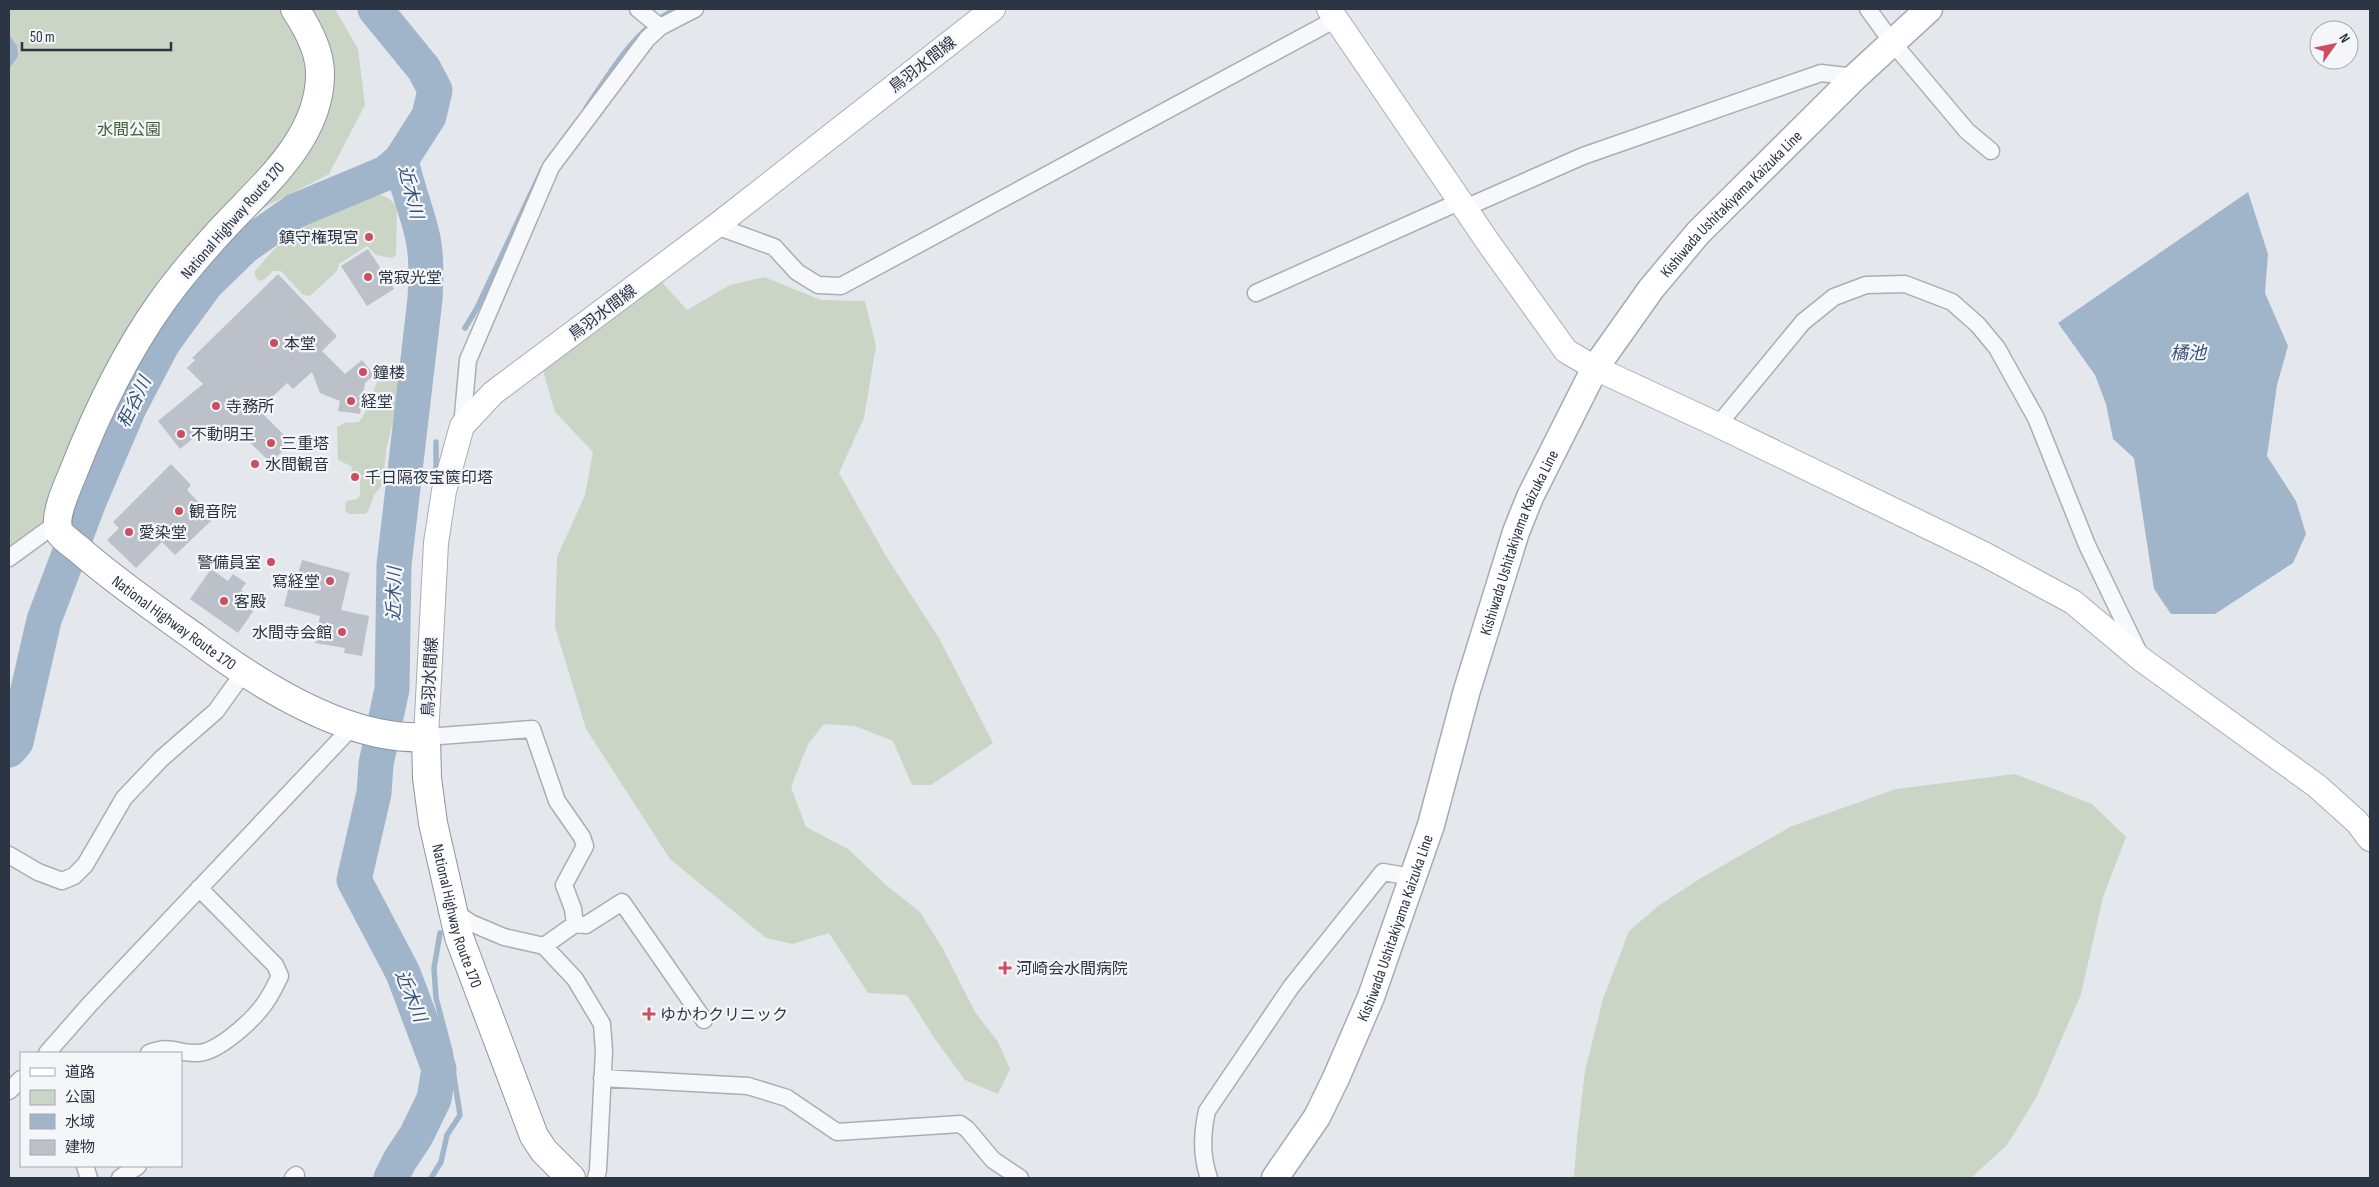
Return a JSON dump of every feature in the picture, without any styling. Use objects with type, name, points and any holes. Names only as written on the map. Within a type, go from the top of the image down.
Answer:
[{"type":"highway","name":"National Highway Route 170","points":[[295,9],[315,49],[320,75],[310,120],[297,146],[211,242],[163,300],[132,345],[82,449],[63,498],[59,528],[96,564],[244,672],[282,695],[357,728],[418,737],[459,938],[524,1115],[544,1152],[571,1178]]},
{"type":"main road","name":"Kishiwada Ushitakiyama Kaizuka Line","points":[[1275,1178],[1317,1117],[1371,997],[1431,825],[1467,690],[1516,532],[1530,497],[1595,368],[1651,289],[1698,233],[1855,78],[1928,9]]},
{"type":"street","points":[[638,9],[660,27]]},
{"type":"street","points":[[462,426],[468,360],[551,167],[628,62],[660,27],[695,9]]},
{"type":"street","name":"鳥羽水間線","points":[[418,737],[436,543],[444,491],[462,426],[493,393],[716,226],[993,9]]},
{"type":"street","points":[[1868,9],[1892,42],[1967,131],[1991,150]]},
{"type":"street","points":[[716,226],[774,247],[798,272],[818,285],[841,286],[1333,14],[1463,205],[1566,351],[1595,368],[1718,425],[1984,554],[2073,602],[2142,659],[2317,786],[2357,822],[2370,838]]},
{"type":"street","points":[[1256,293],[1582,156],[1821,73],[1855,78]]},
{"type":"street","points":[[1718,425],[1803,322],[1834,297],[1866,285],[1905,284],[1952,302],[1978,325],[1997,348],[2036,418],[2087,545],[2142,659]]},
{"type":"street","points":[[9,558],[59,528]]},
{"type":"street","points":[[9,855],[38,872],[62,881],[74,876],[85,864],[124,798],[161,759],[216,711],[244,672]]},
{"type":"street","points":[[48,1052],[90,1004],[109,987],[199,888],[357,728]]},
{"type":"street","points":[[418,737],[532,729],[557,801],[582,836],[585,846],[564,885],[573,910],[575,924]]},
{"type":"street","points":[[1207,1173],[1202,1132],[1208,1111],[1292,987],[1383,872],[1412,878]]},
{"type":"street","points":[[152,1052],[162,1048],[198,1053],[212,1048],[238,1032],[267,1002],[280,976],[275,965],[199,888]]},
{"type":"street","points":[[544,946],[575,924],[586,925],[622,902],[704,1020]]},
{"type":"street","points":[[452,910],[471,923],[504,937],[544,946],[575,979],[602,1024],[602,1078],[598,1170],[596,1178]]},
{"type":"street","points":[[602,1078],[748,1086],[787,1098],[837,1132],[960,1124],[967,1129],[993,1160],[1020,1178]]},
{"type":"street","points":[[9,1091],[20,1080]]},
{"type":"street","points":[[120,1178],[136,1167]]},
{"type":"green space","name":"水間公園","points":[[9,9],[335,9],[358,49],[365,105],[329,174],[259,210],[164,327],[121,341],[64,456],[47,504],[42,527],[9,549]]},
{"type":"green space","points":[[378,195],[390,200],[397,210],[396,255],[392,258],[376,255],[367,246],[339,264],[337,271],[310,296],[303,295],[281,271],[273,271],[265,279],[259,281],[255,276],[255,271],[299,221],[309,215]]},
{"type":"green space","points":[[764,277],[821,300],[865,301],[876,346],[864,418],[839,473],[886,556],[939,638],[993,743],[931,785],[912,785],[893,741],[855,726],[824,724],[808,744],[791,787],[806,827],[848,849],[886,885],[920,912],[943,949],[975,1012],[998,1042],[1010,1069],[998,1094],[965,1080],[935,1039],[907,995],[868,993],[829,933],[792,944],[766,938],[670,859],[586,729],[555,627],[557,557],[585,495],[593,452],[555,412],[542,367],[661,281],[687,310],[730,285]]},
{"type":"green space","points":[[389,365],[399,366],[403,381],[386,450],[383,484],[374,495],[368,512],[364,514],[348,514],[345,510],[346,501],[357,499],[360,495],[360,479],[352,471],[351,466],[338,460],[337,427],[344,423],[359,422],[364,415],[379,378]]},
{"type":"green space","points":[[2015,774],[2092,804],[2126,837],[2103,897],[2081,994],[2037,1096],[2007,1145],[1971,1178],[1574,1178],[1585,1071],[1603,999],[1629,931],[1658,906],[1701,878],[1792,826],[1896,789]]},
{"type":"water","points":[[9,35],[17,46],[18,56],[9,69]]},
{"type":"water","name":"橘池","points":[[2248,192],[2268,254],[2265,293],[2288,346],[2277,385],[2267,456],[2296,501],[2306,534],[2293,563],[2215,614],[2171,614],[2154,589],[2134,458],[2113,439],[2106,404],[2095,375],[2058,323]]},
{"type":"building","name":"常寂光堂","points":[[368,249],[394,289],[367,306],[341,266]]},
{"type":"building","points":[[278,274],[337,336],[322,351],[345,374],[362,360],[374,375],[365,383],[360,414],[338,411],[340,401],[320,393],[312,372],[293,389],[287,383],[259,410],[291,442],[271,463],[236,429],[229,435],[224,429],[219,434],[210,425],[180,449],[158,421],[203,384],[187,368],[195,360],[192,358]]},
{"type":"building","points":[[171,464],[191,485],[187,490],[214,518],[175,555],[162,542],[136,568],[107,540],[119,528],[113,522]]},
{"type":"building","points":[[302,560],[350,573],[341,610],[369,616],[362,656],[344,653],[345,648],[315,643],[320,616],[284,606],[293,571],[298,574]]},
{"type":"building","name":"客殿","points":[[211,569],[228,581],[233,574],[246,583],[241,590],[259,603],[238,633],[190,599]]},
{"type":"waterway","name":"秬谷川","points":[[9,750],[16,742],[44,620],[90,499],[129,408],[163,343],[206,284],[244,247],[295,211],[386,173],[401,160],[429,116],[435,90],[424,69],[375,9]]},
{"type":"waterway","points":[[586,108],[615,65],[637,38],[662,17],[677,9]]},
{"type":"waterway","name":"近木川","points":[[391,1178],[416,1136],[434,1099],[439,1069],[403,973],[354,880],[374,793],[376,764],[392,689],[394,565],[425,299],[426,266],[424,242],[401,160]]},
{"type":"waterway","points":[[465,328],[477,308],[543,168]]},
{"type":"waterway","points":[[436,442],[436,468]]},
{"type":"waterway","points":[[431,1178],[441,1162],[447,1135],[460,1115],[450,1051],[436,998],[434,968],[440,933]]},
{"type":"place","name":"鎮守権現宮","points":[[369,237]]},
{"type":"place","name":"常寂光堂","points":[[368,277]]},
{"type":"place","name":"本堂","points":[[274,343]]},
{"type":"place","name":"鐘楼","points":[[363,372]]},
{"type":"place","name":"経堂","points":[[351,401]]},
{"type":"place","name":"寺務所","points":[[216,406]]},
{"type":"place","name":"不動明王","points":[[181,434]]},
{"type":"place","name":"三重塔","points":[[271,443]]},
{"type":"place","name":"水間観音","points":[[255,464]]},
{"type":"place","name":"千日隔夜宝篋印塔","points":[[355,477]]},
{"type":"place","name":"観音院","points":[[179,511]]},
{"type":"place","name":"愛染堂","points":[[129,532]]},
{"type":"place","name":"警備員室","points":[[271,562]]},
{"type":"place","name":"寫経堂","points":[[330,581]]},
{"type":"place","name":"客殿","points":[[224,601]]},
{"type":"place","name":"水間寺会館","points":[[342,632]]},
{"type":"place","name":"河崎会水間病院","points":[[1005,968]]},
{"type":"place","name":"ゆかわクリニック","points":[[649,1014]]}]
